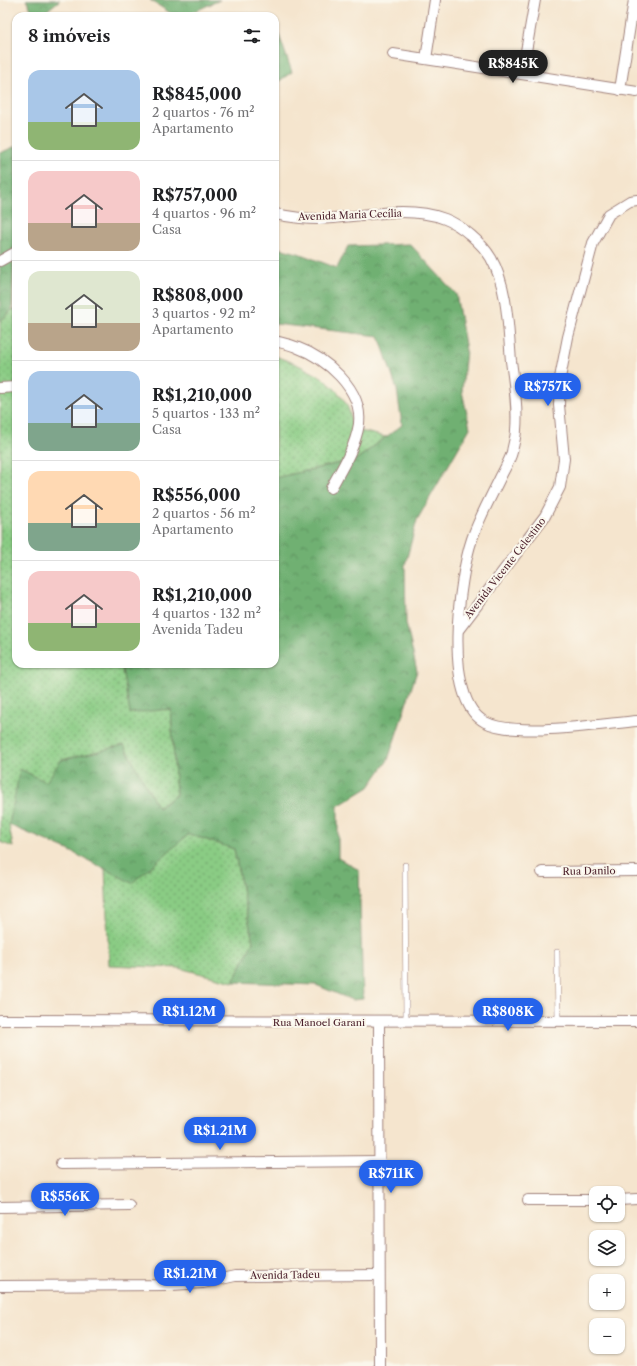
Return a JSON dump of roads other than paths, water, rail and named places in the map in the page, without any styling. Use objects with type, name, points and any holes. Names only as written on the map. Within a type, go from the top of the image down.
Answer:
[{"type":"street","points":[[426,59],[435,0]]},
{"type":"street","points":[[522,74],[534,0]]},
{"type":"street","points":[[620,90],[634,0]]},
{"type":"street","points":[[393,54],[637,92]]},
{"type":"street","name":"Avenida Vicente Celestino","points":[[458,629],[545,516],[560,487],[564,459],[559,405],[560,378],[568,337],[593,243],[609,214],[630,201],[637,200]]},
{"type":"street","name":"Avenida Maria Cecília","points":[[279,215],[298,218],[320,219],[382,213],[426,214],[445,219],[468,232],[491,258],[504,293],[514,386],[516,431],[511,456],[472,537],[464,567],[458,629],[458,661],[461,688],[471,710],[485,722],[508,728],[536,730],[637,721]]},
{"type":"street","points":[[0,261],[12,254]]},
{"type":"street","points":[[279,343],[296,347],[318,358],[345,380],[358,405],[359,424],[352,450],[331,488]]},
{"type":"street","points":[[0,388],[12,387]]},
{"type":"street","name":"Rua Danilo","points":[[542,872],[637,871]]},
{"type":"street","name":"Rua Manoel Garani","points":[[0,1020],[379,1022],[558,1020],[637,1021]]},
{"type":"street","points":[[379,1022],[380,1366]]},
{"type":"street","points":[[61,1164],[380,1161]]},
{"type":"street","points":[[528,1200],[589,1200]]},
{"type":"street","points":[[625,1200],[637,1200]]},
{"type":"street","points":[[0,1207],[129,1205]]},
{"type":"street","name":"Avenida Tadeu","points":[[0,1286],[171,1285],[203,1282],[235,1276],[380,1275]]},
{"type":"lane","points":[[405,865],[406,1022]]},
{"type":"lane","points":[[557,952],[558,1020]]}]
